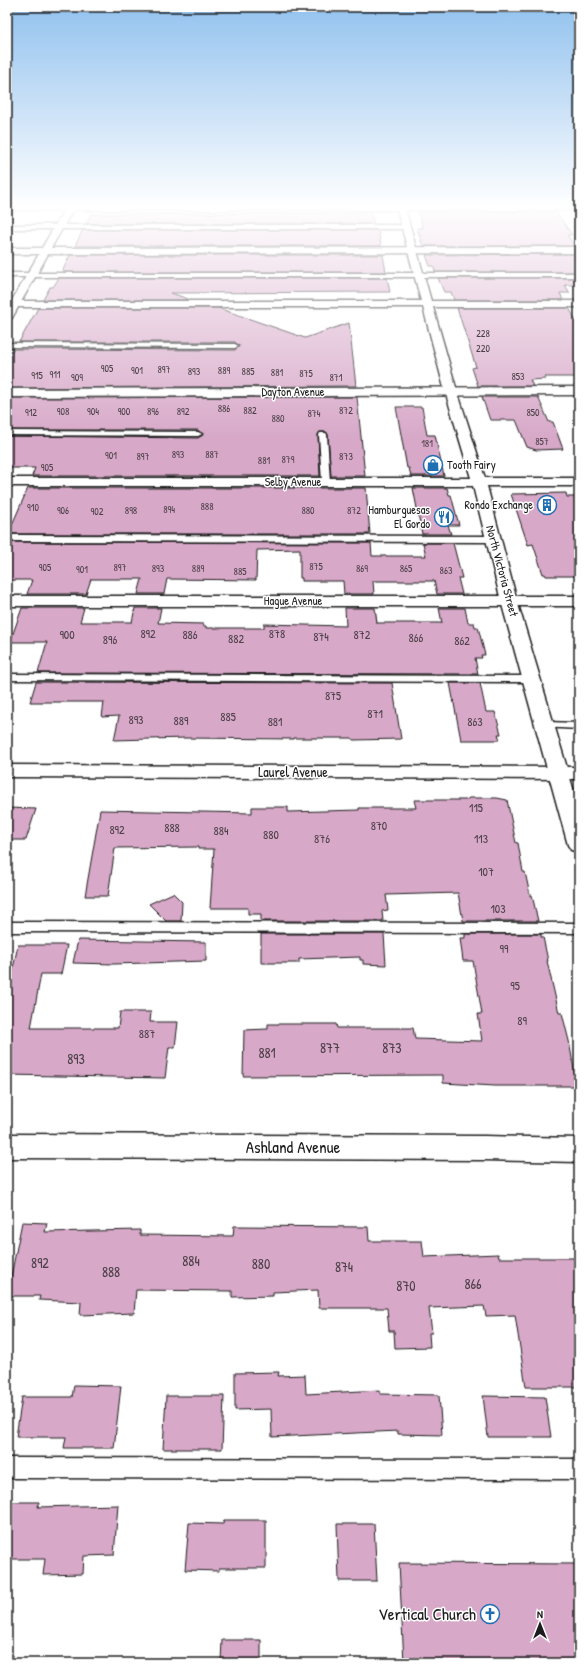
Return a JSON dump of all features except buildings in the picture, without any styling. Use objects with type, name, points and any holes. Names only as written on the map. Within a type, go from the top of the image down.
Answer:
[{"type":"street","points":[[7,318],[10,304],[25,283]]},
{"type":"street","name":"North Victoria Street","points":[[421,283],[451,391],[479,482],[509,601],[579,844]]},
{"type":"street","points":[[10,304],[579,304]]},
{"type":"street","name":"Dayton Avenue","points":[[7,393],[579,391]]},
{"type":"street","name":"Selby Avenue","points":[[7,482],[579,482]]},
{"type":"street","name":"Hague Avenue","points":[[7,601],[579,601]]},
{"type":"street","name":"Laurel Avenue","points":[[7,771],[579,773]]},
{"type":"street","name":"Ashland Avenue","points":[[7,1146],[485,1148],[579,1150]]},
{"type":"lane","points":[[7,345],[235,346]]},
{"type":"lane","points":[[7,433],[198,434]]},
{"type":"lane","points":[[323,435],[326,482]]},
{"type":"lane","points":[[7,538],[493,539]]},
{"type":"lane","points":[[7,677],[532,679]]},
{"type":"lane","points":[[545,725],[579,726]]},
{"type":"lane","points":[[7,927],[579,928]]},
{"type":"lane","points":[[7,1468],[579,1469]]},
{"type":"place","name":"Tooth Fairy","points":[[433,465]]},
{"type":"place","name":"Rondo Exchange","points":[[547,505]]},
{"type":"place","name":"Hamburguesas El Gordo","points":[[444,517]]},
{"type":"place","name":"Vertical Church","points":[[490,1614]]}]
